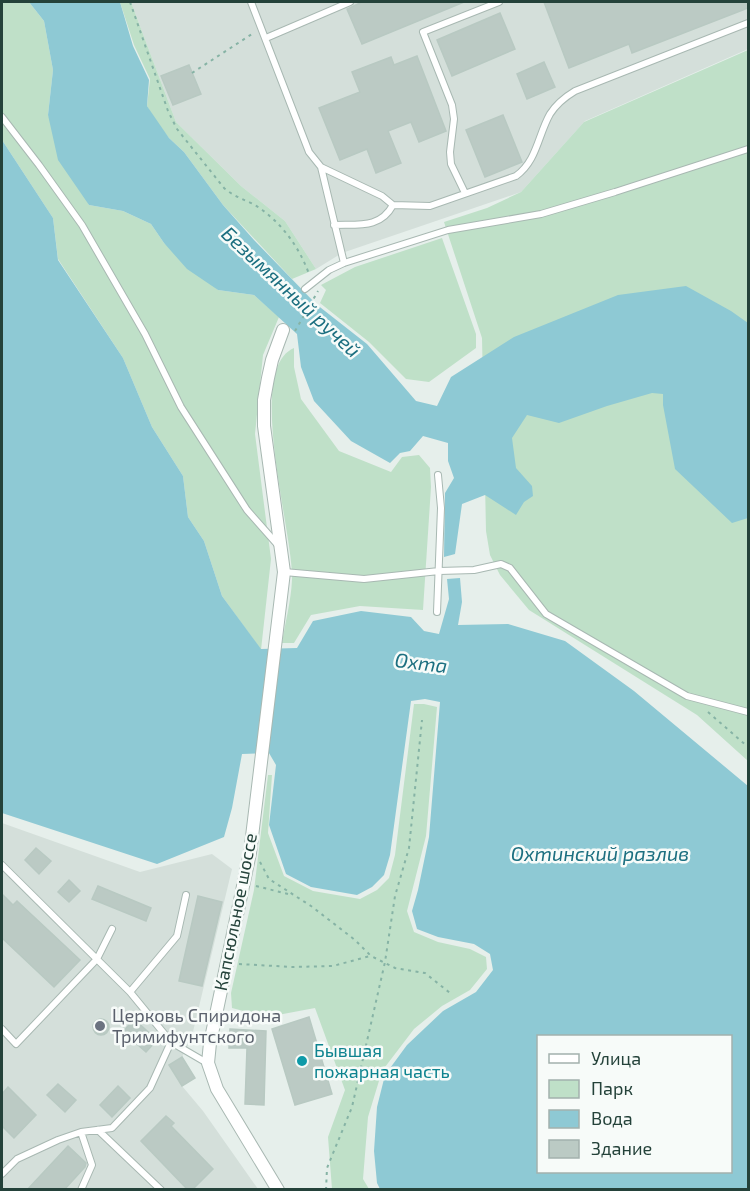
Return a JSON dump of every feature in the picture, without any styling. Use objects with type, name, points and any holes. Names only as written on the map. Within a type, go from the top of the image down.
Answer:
[{"type":"street","points":[[284,572],[264,426],[264,400],[272,360],[289,332]]},
{"type":"street","name":"Капсюльное шоссе","points":[[278,1190],[229,1102],[211,1076],[208,1063],[210,1043],[245,883],[284,572]]},
{"type":"lane","points":[[250,2],[309,152],[321,167],[344,263]]},
{"type":"lane","points":[[266,38],[350,2]]},
{"type":"lane","points":[[465,194],[451,164],[454,119],[452,105],[423,32],[499,2]]},
{"type":"lane","points":[[321,167],[382,196],[393,205],[430,206],[516,176],[525,169],[533,156],[550,114],[561,100],[575,92],[748,23]]},
{"type":"lane","points":[[2,117],[82,225],[145,334],[181,407],[247,510],[281,548]]},
{"type":"lane","points":[[305,289],[328,270],[344,263],[448,230],[541,213],[748,149]]},
{"type":"lane","points":[[334,225],[367,224],[379,221],[387,216],[393,205]]},
{"type":"lane","points":[[437,612],[441,508],[438,475]]},
{"type":"lane","points":[[284,572],[364,579],[439,571],[474,570],[501,564],[510,568],[546,614],[687,696],[748,712]]},
{"type":"lane","points":[[2,865],[130,992],[171,1042],[208,1063]]},
{"type":"lane","points":[[130,992],[177,936],[186,895]]},
{"type":"lane","points":[[2,1029],[16,1044],[97,959],[112,928]]},
{"type":"lane","points":[[3,1170],[17,1159],[81,1132],[112,1128],[150,1088],[171,1042]]},
{"type":"lane","points":[[98,1130],[161,1190]]},
{"type":"lane","points":[[81,1132],[92,1165],[81,1190]]},
{"type":"path","points":[[130,2],[168,111],[177,129],[224,189],[266,212],[280,225],[306,264],[312,283]]},
{"type":"path","points":[[192,73],[261,28]]},
{"type":"path","points":[[289,332],[318,291]]},
{"type":"path","points":[[704,709],[748,747]]},
{"type":"path","points":[[326,1190],[327,1168],[352,1107],[385,962],[395,896],[409,848],[422,720]]},
{"type":"path","points":[[249,853],[262,863],[269,879],[355,940],[371,956],[395,968],[425,973],[450,993]]},
{"type":"path","points":[[245,883],[292,894]]},
{"type":"path","points":[[228,963],[292,967],[333,966],[371,956]]},
{"type":"shaded area","points":[[131,2],[748,2],[748,49],[585,121],[521,192],[342,253],[316,269],[285,221],[241,186],[176,122]]},
{"type":"shaded area","points":[[2,823],[140,872],[212,854],[232,869],[191,1040],[182,1057],[195,1078],[182,1086],[203,1111],[258,1189],[2,1190]]},
{"type":"green space","points":[[2,2],[29,2],[44,21],[53,70],[48,115],[89,205],[123,211],[151,224],[164,243],[218,290],[254,295],[279,317],[263,355],[255,434],[271,559],[261,650],[222,596],[204,541],[188,517],[183,476],[152,427],[123,358],[58,259],[53,218],[2,140]]},
{"type":"green space","points":[[120,2],[131,2],[176,122],[241,186],[285,221],[316,269],[292,279],[223,205],[184,152],[156,122],[147,106],[150,79],[134,45]]},
{"type":"green space","points":[[748,50],[748,761],[697,715],[529,610],[500,575],[490,555],[486,531],[482,338],[444,222],[487,208],[521,192],[584,122]]},
{"type":"green space","points":[[442,238],[476,334],[476,348],[429,382],[406,379],[369,342],[320,303],[326,290],[321,285],[355,267]]},
{"type":"green space","points":[[294,348],[294,367],[301,399],[339,451],[391,472],[402,457],[419,455],[430,468],[431,487],[423,610],[360,606],[311,615],[294,643],[282,643],[292,580],[291,558],[275,455],[272,419],[273,387],[280,362]]},
{"type":"green space","points":[[414,704],[437,707],[426,836],[407,911],[414,932],[438,942],[470,949],[486,957],[487,969],[470,990],[442,1006],[414,1029],[382,1071],[368,1117],[363,1179],[369,1189],[332,1189],[328,1137],[345,1090],[315,1008],[267,1017],[232,1008],[231,993],[254,890],[268,775],[272,775],[268,833],[284,876],[313,891],[360,899],[377,890],[389,878],[395,855]]},
{"type":"water","name":"Безымянный ручей","points":[[29,2],[120,2],[133,46],[149,80],[147,106],[169,138],[184,152],[223,205],[254,240],[316,304],[367,344],[416,401],[437,406],[451,377],[514,337],[618,295],[686,286],[748,323],[748,518],[732,523],[675,469],[663,394],[652,393],[559,423],[527,415],[512,438],[516,468],[532,486],[533,496],[524,502],[516,515],[485,495],[462,504],[455,554],[444,557],[445,493],[454,478],[448,461],[448,443],[423,436],[410,451],[400,453],[390,463],[351,441],[314,401],[301,367],[297,334],[254,295],[218,290],[187,269],[151,224],[123,211],[89,205],[58,160],[48,115],[53,70],[44,21]]},
{"type":"water","name":"Охтинский разлив","points":[[2,140],[53,218],[58,260],[123,358],[152,427],[183,476],[188,517],[204,541],[222,596],[261,649],[297,648],[313,621],[361,611],[411,617],[424,631],[439,634],[449,599],[447,579],[460,578],[462,602],[458,625],[508,624],[565,641],[634,691],[748,786],[748,1189],[380,1189],[377,1183],[374,1151],[377,1107],[385,1075],[407,1045],[443,1011],[476,992],[493,970],[490,954],[474,944],[438,937],[417,929],[412,911],[429,837],[440,702],[425,699],[411,701],[390,855],[384,875],[372,887],[357,895],[311,887],[286,874],[269,825],[276,765],[269,753],[242,754],[224,837],[157,864],[2,813]]},
{"type":"building","points":[[362,2],[464,2],[362,44],[347,9]]},
{"type":"building","points":[[544,2],[748,2],[748,8],[632,53],[629,44],[569,68]]},
{"type":"building","points":[[500,13],[515,49],[452,76],[437,40]]},
{"type":"building","points":[[417,56],[446,131],[419,142],[411,122],[388,131],[401,163],[376,173],[367,149],[340,160],[319,108],[360,92],[352,72],[391,57],[394,65]]},
{"type":"building","points":[[544,62],[555,87],[527,99],[517,74]]},
{"type":"building","points":[[189,65],[201,94],[173,105],[161,76]]},
{"type":"building","points":[[503,115],[522,162],[485,177],[466,130]]},
{"type":"building","points":[[36,848],[51,861],[39,874],[25,860]]},
{"type":"building","points":[[69,880],[80,891],[69,902],[58,892]]},
{"type":"building","points":[[98,886],[151,908],[146,921],[92,899]]},
{"type":"building","points":[[2,894],[13,905],[17,901],[80,960],[54,987],[2,938]]},
{"type":"building","points":[[198,896],[222,902],[202,986],[179,981]]},
{"type":"building","name":"Бывшая пожарная часть","points":[[309,1017],[332,1094],[295,1105],[272,1029]]},
{"type":"building","name":"Церковь Спиридона Тримифунтского","points":[[98,1019],[104,1019],[109,1027],[107,1033],[98,1035],[93,1030],[93,1024]]},
{"type":"building","points":[[134,1019],[157,1040],[146,1052],[123,1032]]},
{"type":"building","points":[[230,1029],[266,1031],[264,1105],[245,1104],[247,1048],[229,1048]]},
{"type":"building","points":[[182,1057],[195,1078],[182,1086],[169,1065]]},
{"type":"building","points":[[58,1084],[76,1100],[65,1112],[47,1095]]},
{"type":"building","points":[[118,1086],[130,1098],[112,1117],[100,1105]]},
{"type":"building","points":[[8,1087],[36,1115],[14,1138],[2,1126],[2,1094]]},
{"type":"building","points":[[166,1116],[174,1123],[171,1126],[213,1169],[192,1190],[188,1190],[141,1141]]},
{"type":"building","points":[[68,1146],[86,1163],[64,1190],[27,1190]]},
{"type":"place","name":"Церковь Спиридона Тримифунтского","points":[[100,1026]]},
{"type":"place","name":"Бывшая пожарная часть","points":[[302,1061]]},
{"type":"water label","name":"Охта","points":[[421,663]]}]
